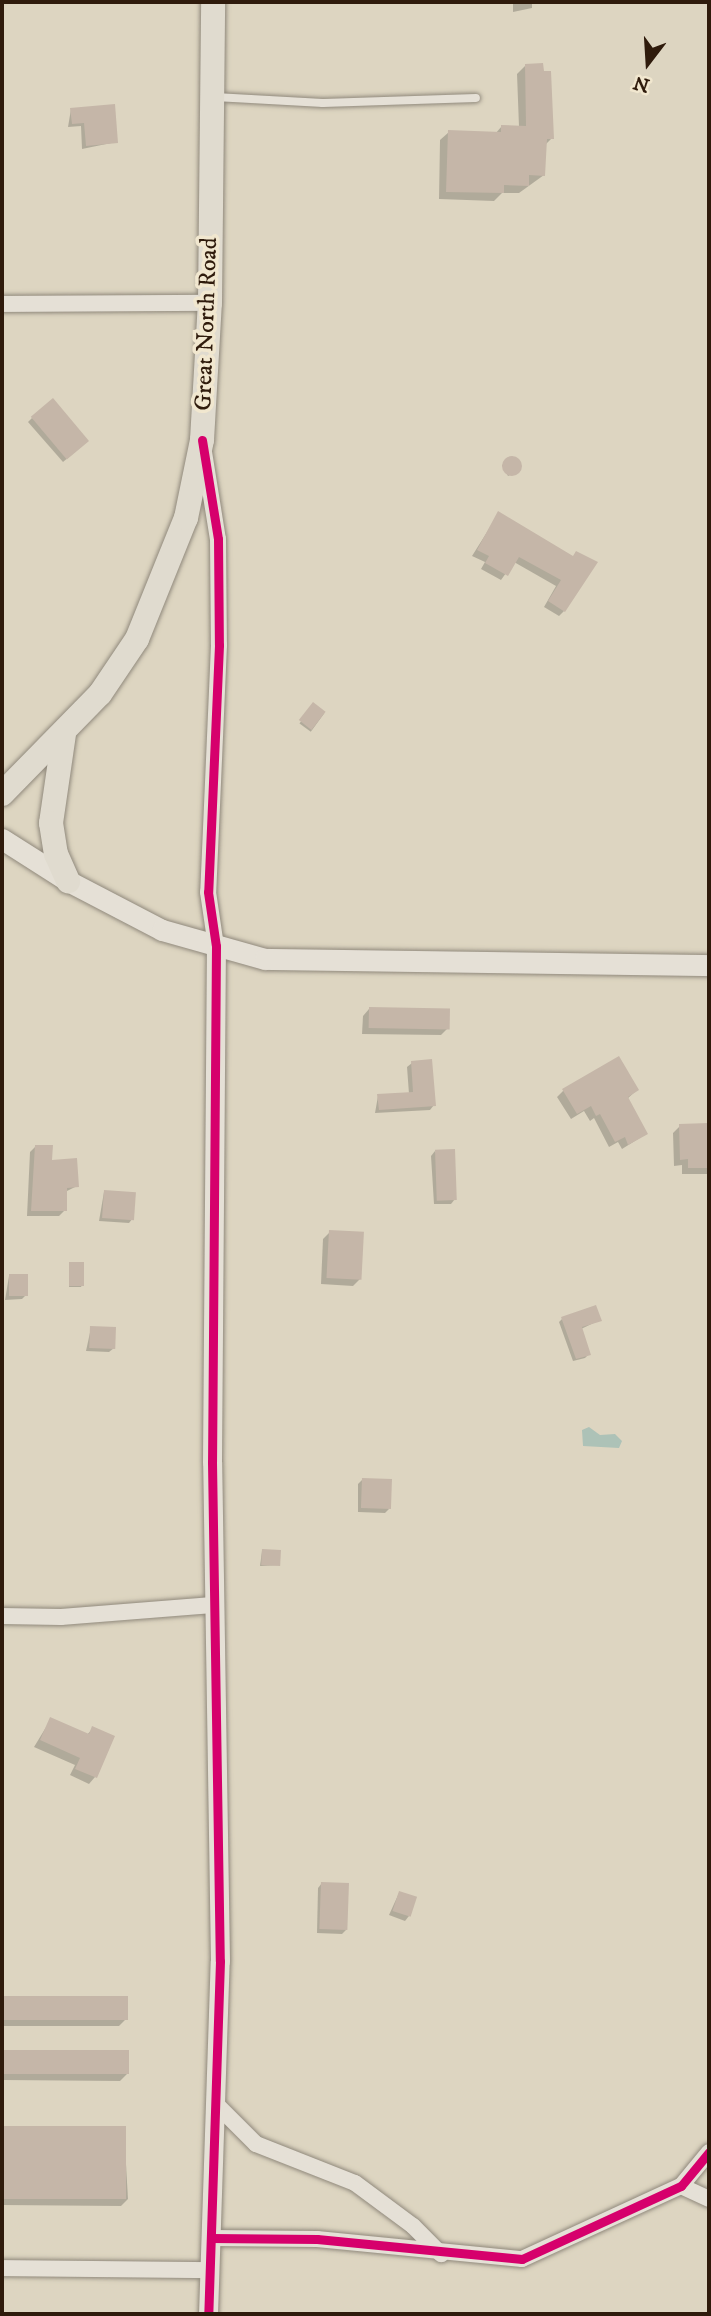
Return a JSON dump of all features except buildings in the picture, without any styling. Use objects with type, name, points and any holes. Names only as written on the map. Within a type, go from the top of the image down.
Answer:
[{"type":"highway","name":"Great North Road","points":[[2,794],[64,734],[100,694],[137,639],[186,518],[202,440],[210,303],[213,2]]},
{"type":"highway","points":[[64,734],[51,831],[68,881]]},
{"type":"main road","points":[[2,839],[68,881],[162,930],[265,959],[709,965]]},
{"type":"street","points":[[2,304],[210,303]]},
{"type":"street","points":[[202,440],[218,539],[219,645],[208,892],[216,946],[213,1605],[220,1961],[208,2314]]},
{"type":"street","points":[[2,1616],[61,1617],[213,1605]]},
{"type":"street","points":[[215,2103],[256,2144],[355,2183],[413,2226],[441,2254]]},
{"type":"street","points":[[211,2238],[317,2239],[441,2254],[522,2259],[681,2186],[709,2152]]},
{"type":"street","points":[[681,2186],[709,2199]]},
{"type":"street","points":[[2,2268],[211,2270]]},
{"type":"lane","points":[[212,96],[323,103],[476,98]]},
{"type":"shaded area","points":[[589,1427],[600,1435],[615,1434],[622,1441],[619,1448],[583,1446],[582,1430]]},
{"type":"cycle path","points":[[202,440],[218,539],[219,645],[208,892],[216,946],[212,1462],[220,1961],[208,2314]]},
{"type":"cycle path","points":[[211,2238],[317,2239],[522,2259],[681,2186],[709,2152]]}]
